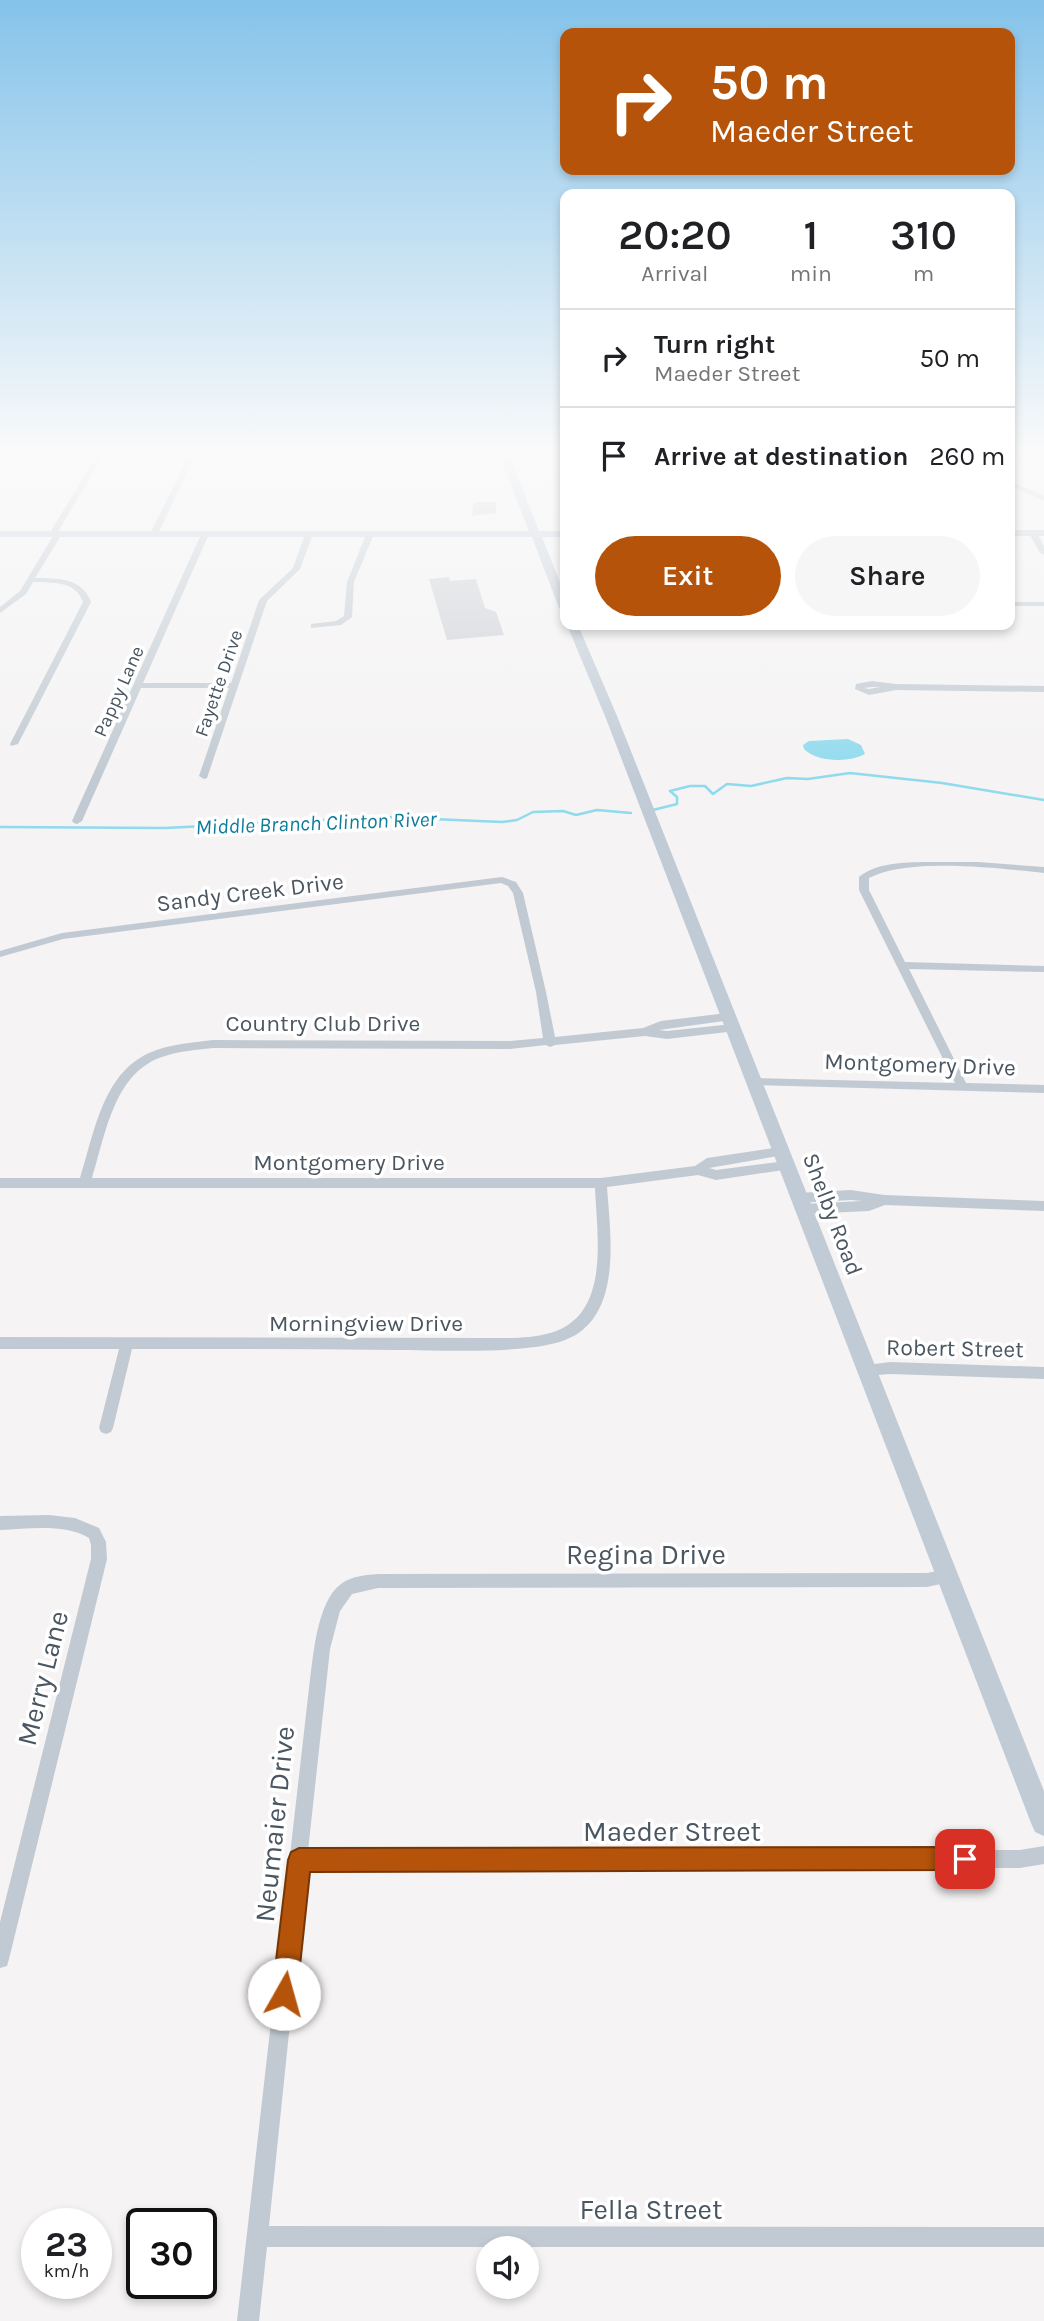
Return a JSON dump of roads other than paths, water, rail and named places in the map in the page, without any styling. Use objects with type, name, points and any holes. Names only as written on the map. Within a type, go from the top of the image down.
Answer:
[{"type":"street","points":[[0,611],[23,592],[40,563]]},
{"type":"street","name":"Pappy Lane","points":[[77,821],[192,563]]},
{"type":"street","name":"Fayette Drive","points":[[204,776],[263,600],[296,569],[298,563]]},
{"type":"street","points":[[314,626],[331,625],[348,617],[346,601],[349,584],[358,563]]},
{"type":"street","points":[[547,563],[560,595]]},
{"type":"street","points":[[14,744],[87,602],[82,590],[72,584],[32,580]]},
{"type":"street","points":[[1015,604],[1044,604]]},
{"type":"street","name":"Shelby Road","points":[[574,630],[611,716],[865,1370],[948,1576],[1036,1780],[1042,1810]]},
{"type":"street","points":[[138,685],[234,686]]},
{"type":"street","points":[[896,687],[1044,689]]},
{"type":"street","points":[[962,1086],[864,890],[864,877],[874,870],[907,866],[972,865],[1044,870]]},
{"type":"street","name":"Sandy Creek Drive","points":[[0,954],[43,940],[87,933],[482,881],[508,881],[517,894],[541,992],[550,1043]]},
{"type":"street","points":[[903,965],[1044,969]]},
{"type":"street","name":"Country Club Drive","points":[[85,1182],[118,1082],[143,1059],[168,1049],[212,1044],[550,1043],[645,1032],[667,1035],[729,1022]]},
{"type":"street","name":"Montgomery Drive","points":[[754,1082],[1044,1089]]},
{"type":"street","name":"Montgomery Drive","points":[[0,1183],[601,1183],[698,1171],[716,1175],[783,1159]]},
{"type":"street","name":"Morningview Drive","points":[[0,1343],[485,1344],[524,1343],[562,1336],[586,1321],[601,1289],[601,1183]]},
{"type":"street","points":[[800,1203],[869,1206],[884,1200],[1044,1206]]},
{"type":"street","points":[[106,1428],[127,1343]]},
{"type":"street","name":"Robert Street","points":[[865,1370],[891,1368],[1044,1373]]},
{"type":"street","name":"Merry Lane","points":[[0,1523],[60,1523],[81,1526],[94,1533],[100,1544],[99,1559],[0,1959]]},
{"type":"street","name":"Regina Drive","points":[[346,1589],[364,1582],[378,1581],[927,1580],[948,1576]]},
{"type":"street","name":"Neumaier Drive","points":[[248,2321],[317,1688],[326,1635],[335,1604],[346,1589]]},
{"type":"street","name":"Maeder Street","points":[[299,1860],[1020,1859],[1044,1855]]},
{"type":"street","name":"Fella Street","points":[[257,2236],[1044,2237]]},
{"type":"water","points":[[848,739],[861,745],[865,754],[850,759],[824,759],[809,753],[803,745],[809,741]]},
{"type":"waterway","name":"Middle Branch Clinton River","points":[[653,810],[677,804],[677,797],[670,791],[690,786],[705,786],[713,794],[727,784],[751,786],[787,778],[808,779],[850,773],[942,783],[1044,800]]},
{"type":"waterway","name":"Middle Branch Clinton River","points":[[0,827],[165,828],[386,817],[502,822],[517,820],[533,812],[563,811],[576,815],[597,810],[631,813]]}]
